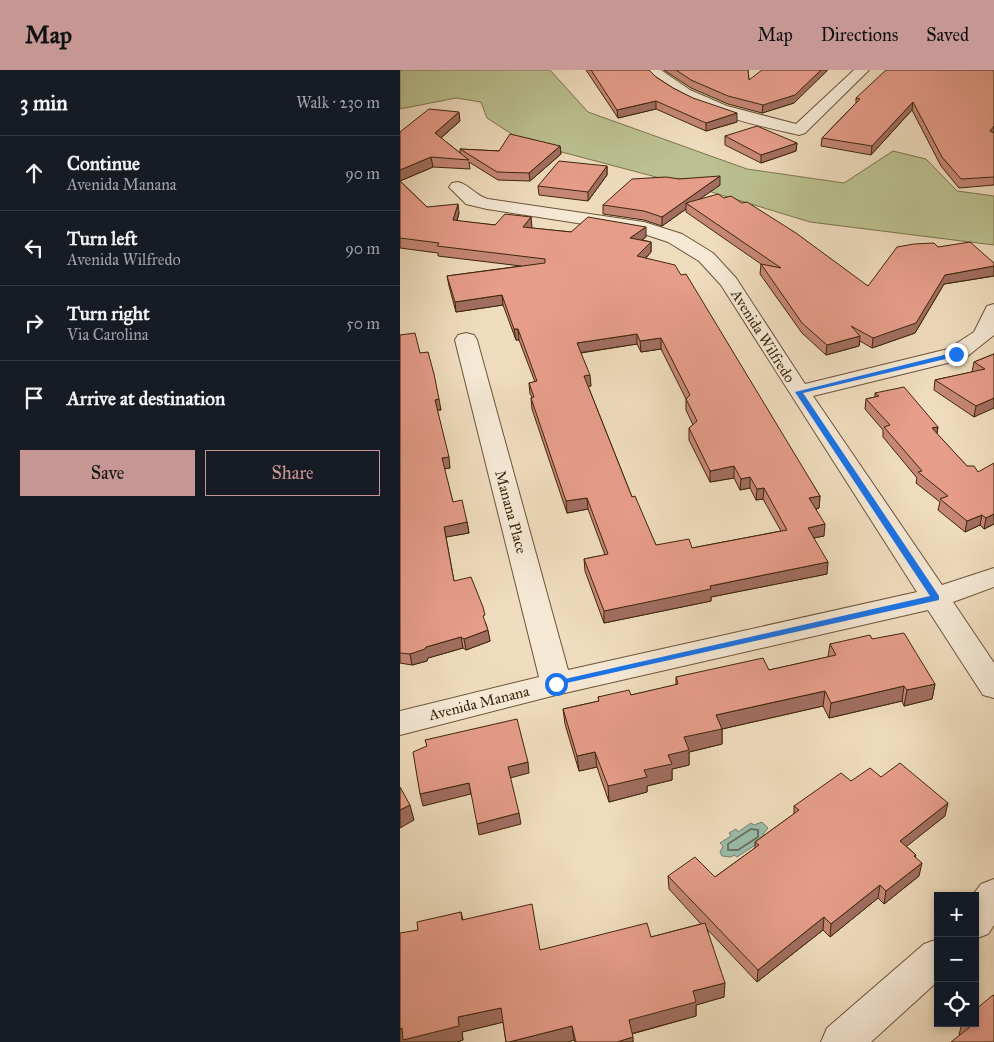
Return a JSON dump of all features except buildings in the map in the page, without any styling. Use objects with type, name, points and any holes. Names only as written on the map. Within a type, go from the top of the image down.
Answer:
[{"type":"street","points":[[652,70],[664,80],[703,102],[745,117],[799,130],[862,70]]},
{"type":"street","name":"Avenida Wilfredo","points":[[458,187],[472,200],[487,204],[609,221],[644,228],[675,238],[706,257],[728,282],[994,687]]},
{"type":"street","points":[[799,392],[956,354],[982,335],[994,310]]},
{"type":"street","name":"Manana Place","points":[[466,340],[556,684]]},
{"type":"street","name":"Avenida Manana","points":[[400,723],[556,684],[936,598],[994,578]]},
{"type":"street","points":[[979,917],[994,896]]},
{"type":"street","points":[[841,1042],[934,960]]},
{"type":"green space","points":[[400,70],[550,70],[588,112],[747,169],[844,183],[893,151],[926,159],[957,191],[994,196],[994,245],[810,222],[705,190],[524,142],[487,118],[481,102],[456,98],[400,109]]},
{"type":"water","points":[[762,822],[768,828],[763,834],[766,838],[737,857],[734,855],[731,857],[722,856],[720,852],[723,846],[720,843],[731,836],[729,833],[736,829],[738,832],[751,823],[754,825]]},
{"type":"route","points":[[556,684],[936,598],[799,392],[956,354]]}]
